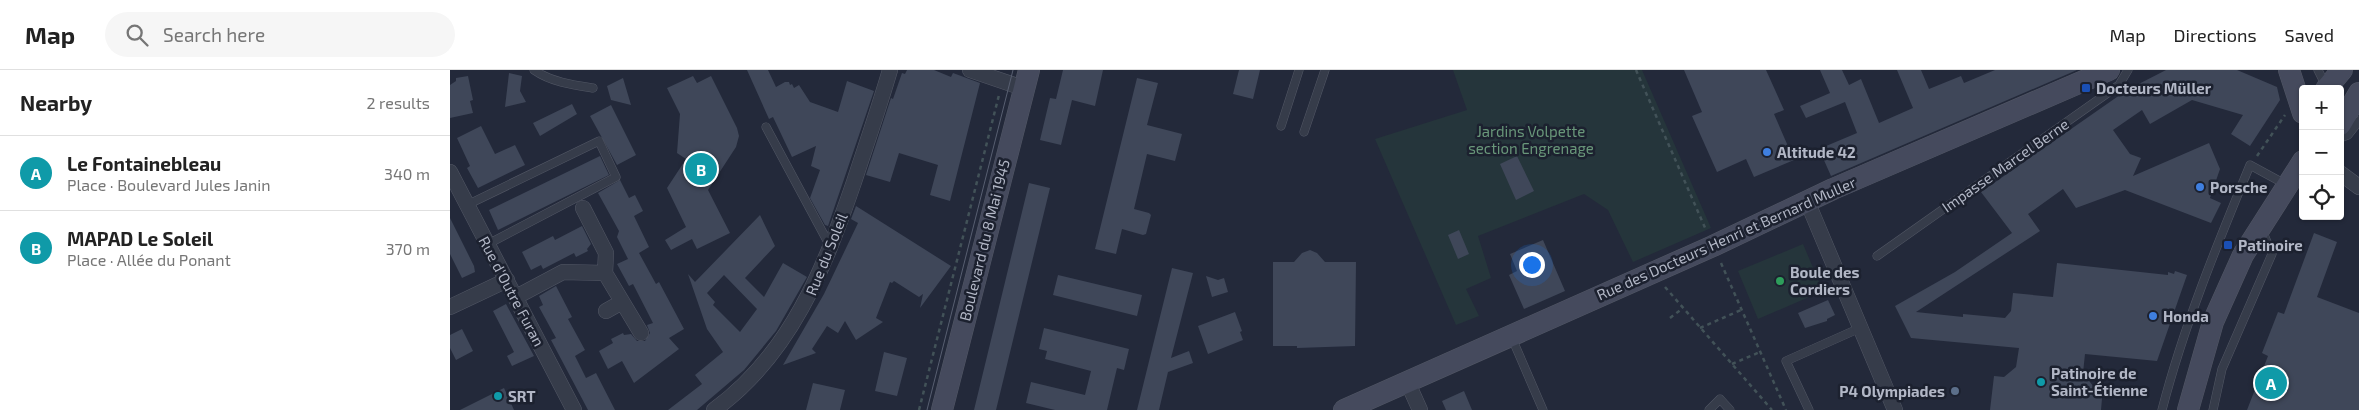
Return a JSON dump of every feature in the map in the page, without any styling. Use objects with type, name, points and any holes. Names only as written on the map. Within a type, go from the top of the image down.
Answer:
[{"type":"main road","name":"Rue des Docteurs Henri et Bernard Muller","points":[[1344,410],[1510,334],[1713,246],[1806,201],[2109,70]]},
{"type":"main road","points":[[2289,70],[2299,101]]},
{"type":"main road","points":[[2324,82],[2342,70]]},
{"type":"main road","name":"Boulevard du 8 Mai 1945","points":[[942,410],[1026,79]]},
{"type":"main road","points":[[2344,118],[2359,93]]},
{"type":"main road","points":[[2188,410],[2213,322],[2246,248],[2299,167]]},
{"type":"street","name":"Rue du Soleil","points":[[714,410],[732,397],[764,364],[810,296],[831,248],[890,70]]},
{"type":"street","points":[[970,70],[1003,81],[1026,79]]},
{"type":"street","name":"Rue d'Outre Furan","points":[[450,172],[574,410]]},
{"type":"street","points":[[2343,175],[2359,187]]},
{"type":"street","points":[[1806,201],[1895,410]]},
{"type":"street","points":[[583,208],[606,253],[605,272],[641,333]]},
{"type":"street","points":[[516,297],[563,272],[605,272]]},
{"type":"street","points":[[450,307],[506,280]]},
{"type":"street","points":[[606,311],[622,302]]},
{"type":"street","points":[[1407,381],[1420,410]]},
{"type":"lane","points":[[534,70],[544,77],[568,84],[593,88]]},
{"type":"lane","points":[[1281,126],[1299,70]]},
{"type":"lane","points":[[1304,132],[1324,70]]},
{"type":"lane","name":"Impasse Marcel Berne","points":[[1878,256],[2119,85],[2128,70]]},
{"type":"lane","points":[[2344,136],[2348,135],[2359,121]]},
{"type":"lane","points":[[766,127],[831,248]]},
{"type":"lane","points":[[467,205],[598,141],[616,177],[488,244]]},
{"type":"lane","points":[[2162,410],[2171,376],[2205,274],[2250,165],[2287,186]]},
{"type":"lane","points":[[2213,410],[2222,369],[2272,254],[2260,227]]},
{"type":"lane","points":[[1809,410],[1786,361],[1860,328]]},
{"type":"lane","points":[[1510,334],[1543,410]]},
{"type":"lane","points":[[1709,410],[1720,399],[1730,410]]},
{"type":"path","points":[[1636,70],[1786,410]]},
{"type":"path","points":[[919,410],[1003,81]]},
{"type":"path","points":[[2250,165],[2299,105]]},
{"type":"path","points":[[1652,272],[1772,410]]},
{"type":"path","points":[[1670,318],[1683,308]]},
{"type":"path","points":[[1700,328],[1742,310]]},
{"type":"path","points":[[1732,364],[1760,352]]},
{"type":"green space","name":"Jardins Volpette section Engrenage","points":[[1453,70],[1642,70],[1711,228],[1633,262],[1608,210],[1584,194],[1478,236],[1491,278],[1466,289],[1479,316],[1456,325],[1375,139],[1467,110]]},
{"type":"green space","name":"Boule des Cordiers","points":[[1803,244],[1823,291],[1758,319],[1738,271]]},
{"type":"building","points":[[747,70],[768,70],[776,87],[785,82],[789,82],[790,85],[792,84],[794,88],[799,85],[810,102],[838,112],[847,81],[874,91],[828,226],[825,225],[810,198],[820,170],[811,166],[816,146],[792,157],[773,117],[769,119]]},
{"type":"building","points":[[907,70],[934,70],[951,77],[953,73],[980,83],[950,201],[930,195],[938,165],[899,153],[890,182],[866,175],[891,98],[893,99],[902,73],[905,74]]},
{"type":"building","points":[[1063,70],[1103,70],[1095,106],[1072,100],[1061,145],[1040,140],[1050,98],[1056,99]]},
{"type":"building","points":[[1239,70],[1260,70],[1253,99],[1233,94]]},
{"type":"building","points":[[1684,70],[1766,70],[1784,110],[1774,114],[1794,160],[1754,177],[1746,159],[1717,172],[1692,116],[1702,112]]},
{"type":"building","points":[[1820,70],[1842,70],[1849,85],[1861,79],[1879,123],[1913,108],[1897,70],[1921,70],[1929,89],[1961,76],[1964,83],[1995,70],[2077,70],[1831,176],[1819,149],[1857,133],[1845,102],[1806,118],[1800,106],[1830,93]]},
{"type":"building","points":[[2166,70],[2237,70],[2277,87],[2280,100],[2250,146],[2231,134],[2243,115],[2192,100],[2150,124],[2142,110],[2113,130],[2130,154],[2141,158],[2133,176],[2209,143],[2220,169],[2210,198],[2221,203],[2211,223],[2125,190],[2076,208],[2063,189],[2028,214],[2040,231],[1916,312],[1963,317],[1963,314],[2005,318],[2011,311],[2013,293],[2053,297],[2057,263],[2168,275],[2168,272],[2174,274],[2175,271],[2187,275],[2157,361],[2085,354],[2083,373],[2093,386],[2103,387],[2101,410],[1990,410],[1994,376],[2004,377],[2016,367],[2019,348],[1911,338],[1895,306],[1955,272],[2012,233],[1981,192],[2127,90]]},
{"type":"building","points":[[509,73],[522,76],[520,91],[526,102],[505,107]]},
{"type":"building","points":[[468,76],[473,100],[470,101],[473,113],[450,118],[450,85],[456,81],[456,78]]},
{"type":"building","points":[[693,76],[697,83],[711,76],[737,128],[739,136],[736,147],[708,190],[730,233],[697,249],[692,239],[671,250],[665,240],[686,227],[667,188],[686,159],[677,153],[680,114],[667,88]]},
{"type":"building","points":[[623,78],[631,105],[611,100],[607,86]]},
{"type":"building","points":[[1137,78],[1158,83],[1147,125],[1182,134],[1175,161],[1147,154],[1134,209],[1151,215],[1146,234],[1143,235],[1122,229],[1116,254],[1095,249]]},
{"type":"building","points":[[572,104],[577,114],[540,136],[533,123]]},
{"type":"building","points":[[611,105],[636,155],[617,165],[590,116]]},
{"type":"building","points":[[481,126],[495,154],[515,145],[525,165],[478,188],[467,168],[470,166],[457,138]]},
{"type":"building","points":[[600,156],[609,175],[498,230],[489,210]]},
{"type":"building","points":[[1517,156],[1534,191],[1516,200],[1500,164]]},
{"type":"building","points":[[620,180],[629,198],[635,195],[643,211],[634,216],[649,247],[639,253],[656,284],[659,282],[684,329],[669,338],[679,349],[634,383],[622,361],[608,369],[599,351],[613,343],[611,339],[623,333],[624,335],[631,334],[637,341],[645,341],[650,333],[647,325],[653,323],[633,284],[629,286],[617,264],[628,259],[617,237],[619,231],[598,193]]},
{"type":"building","points":[[1029,183],[1050,188],[996,410],[974,410]]},
{"type":"building","points":[[856,206],[951,266],[920,308],[923,294],[919,297],[894,281],[890,282],[876,318],[883,322],[856,340],[845,321],[838,333],[827,326],[812,349],[816,353],[783,365],[824,294],[858,223],[851,219]]},
{"type":"building","points":[[760,215],[775,246],[745,278],[764,297],[783,263],[807,277],[776,331],[744,370],[697,410],[668,410],[702,384],[695,375],[723,352],[707,329],[688,274],[695,282]],"holes":[[[724,275],[757,309],[740,332],[713,305],[715,302],[707,293]]]},
{"type":"building","points":[[450,218],[474,266],[475,272],[462,278],[450,254]]},
{"type":"building","points":[[582,226],[591,244],[587,249],[588,251],[576,257],[574,253],[543,269],[541,265],[531,270],[522,252],[553,236],[555,240]]},
{"type":"building","points":[[1459,230],[1469,254],[1458,259],[1448,235]]},
{"type":"building","points":[[2314,233],[2337,242],[2317,297],[2359,313],[2359,410],[2247,410],[2268,356],[2262,353],[2278,312],[2284,314]]},
{"type":"building","points":[[1543,240],[1565,291],[1524,309],[1509,275],[1517,271],[1510,254]]},
{"type":"building","points":[[1310,250],[1317,253],[1325,262],[1356,262],[1355,346],[1297,348],[1297,346],[1273,346],[1273,262],[1294,262],[1302,253]]},
{"type":"building","points":[[1172,268],[1193,273],[1171,358],[1189,351],[1193,363],[1168,372],[1159,410],[1137,410]]},
{"type":"building","points":[[1058,275],[1142,295],[1137,316],[1053,295]]},
{"type":"building","points":[[1206,276],[1218,280],[1224,278],[1228,292],[1212,297]]},
{"type":"building","points":[[556,286],[572,317],[568,319],[585,350],[575,356],[586,378],[596,373],[615,410],[588,410],[551,340],[556,338],[539,307],[543,305],[539,296]]},
{"type":"building","points":[[1828,300],[1835,315],[1827,319],[1827,321],[1805,328],[1798,313]]},
{"type":"building","points":[[506,304],[534,356],[512,366],[507,356],[514,352],[493,311]]},
{"type":"building","points":[[1235,312],[1242,331],[1240,332],[1243,340],[1208,354],[1198,326]]},
{"type":"building","points":[[1044,328],[1129,349],[1124,370],[1117,368],[1107,410],[1055,410],[1026,403],[1031,382],[1085,395],[1091,371],[1045,359],[1047,351],[1039,349]]},
{"type":"building","points":[[462,329],[473,351],[456,360],[450,348],[450,335]]},
{"type":"building","points":[[884,352],[907,358],[897,396],[875,391]]},
{"type":"building","points":[[813,383],[845,390],[840,410],[806,410]]},
{"type":"building","name":"SRT","points":[[504,388],[514,410],[460,410]]},
{"type":"building","points":[[1464,391],[1472,410],[1446,410],[1442,401]]},
{"type":"tram line","points":[[927,410],[1013,70]]},
{"type":"place","name":"Docteurs Müller","points":[[2086,88]]},
{"type":"place","name":"Altitude 42","points":[[1767,152]]},
{"type":"place","name":"MAPAD Le Soleil","points":[[701,169]]},
{"type":"place","name":"Porsche","points":[[2200,187]]},
{"type":"place","name":"Patinoire","points":[[2228,245]]},
{"type":"place","name":"Boule des Cordiers","points":[[1780,281]]},
{"type":"place","name":"Honda","points":[[2153,316]]},
{"type":"place","name":"Patinoire de Saint-Étienne","points":[[2041,382]]},
{"type":"place","name":"Le Fontainebleau","points":[[2271,383]]},
{"type":"place","name":"P4 Olympiades","points":[[1955,391]]},
{"type":"place","name":"SRT","points":[[498,396]]}]
